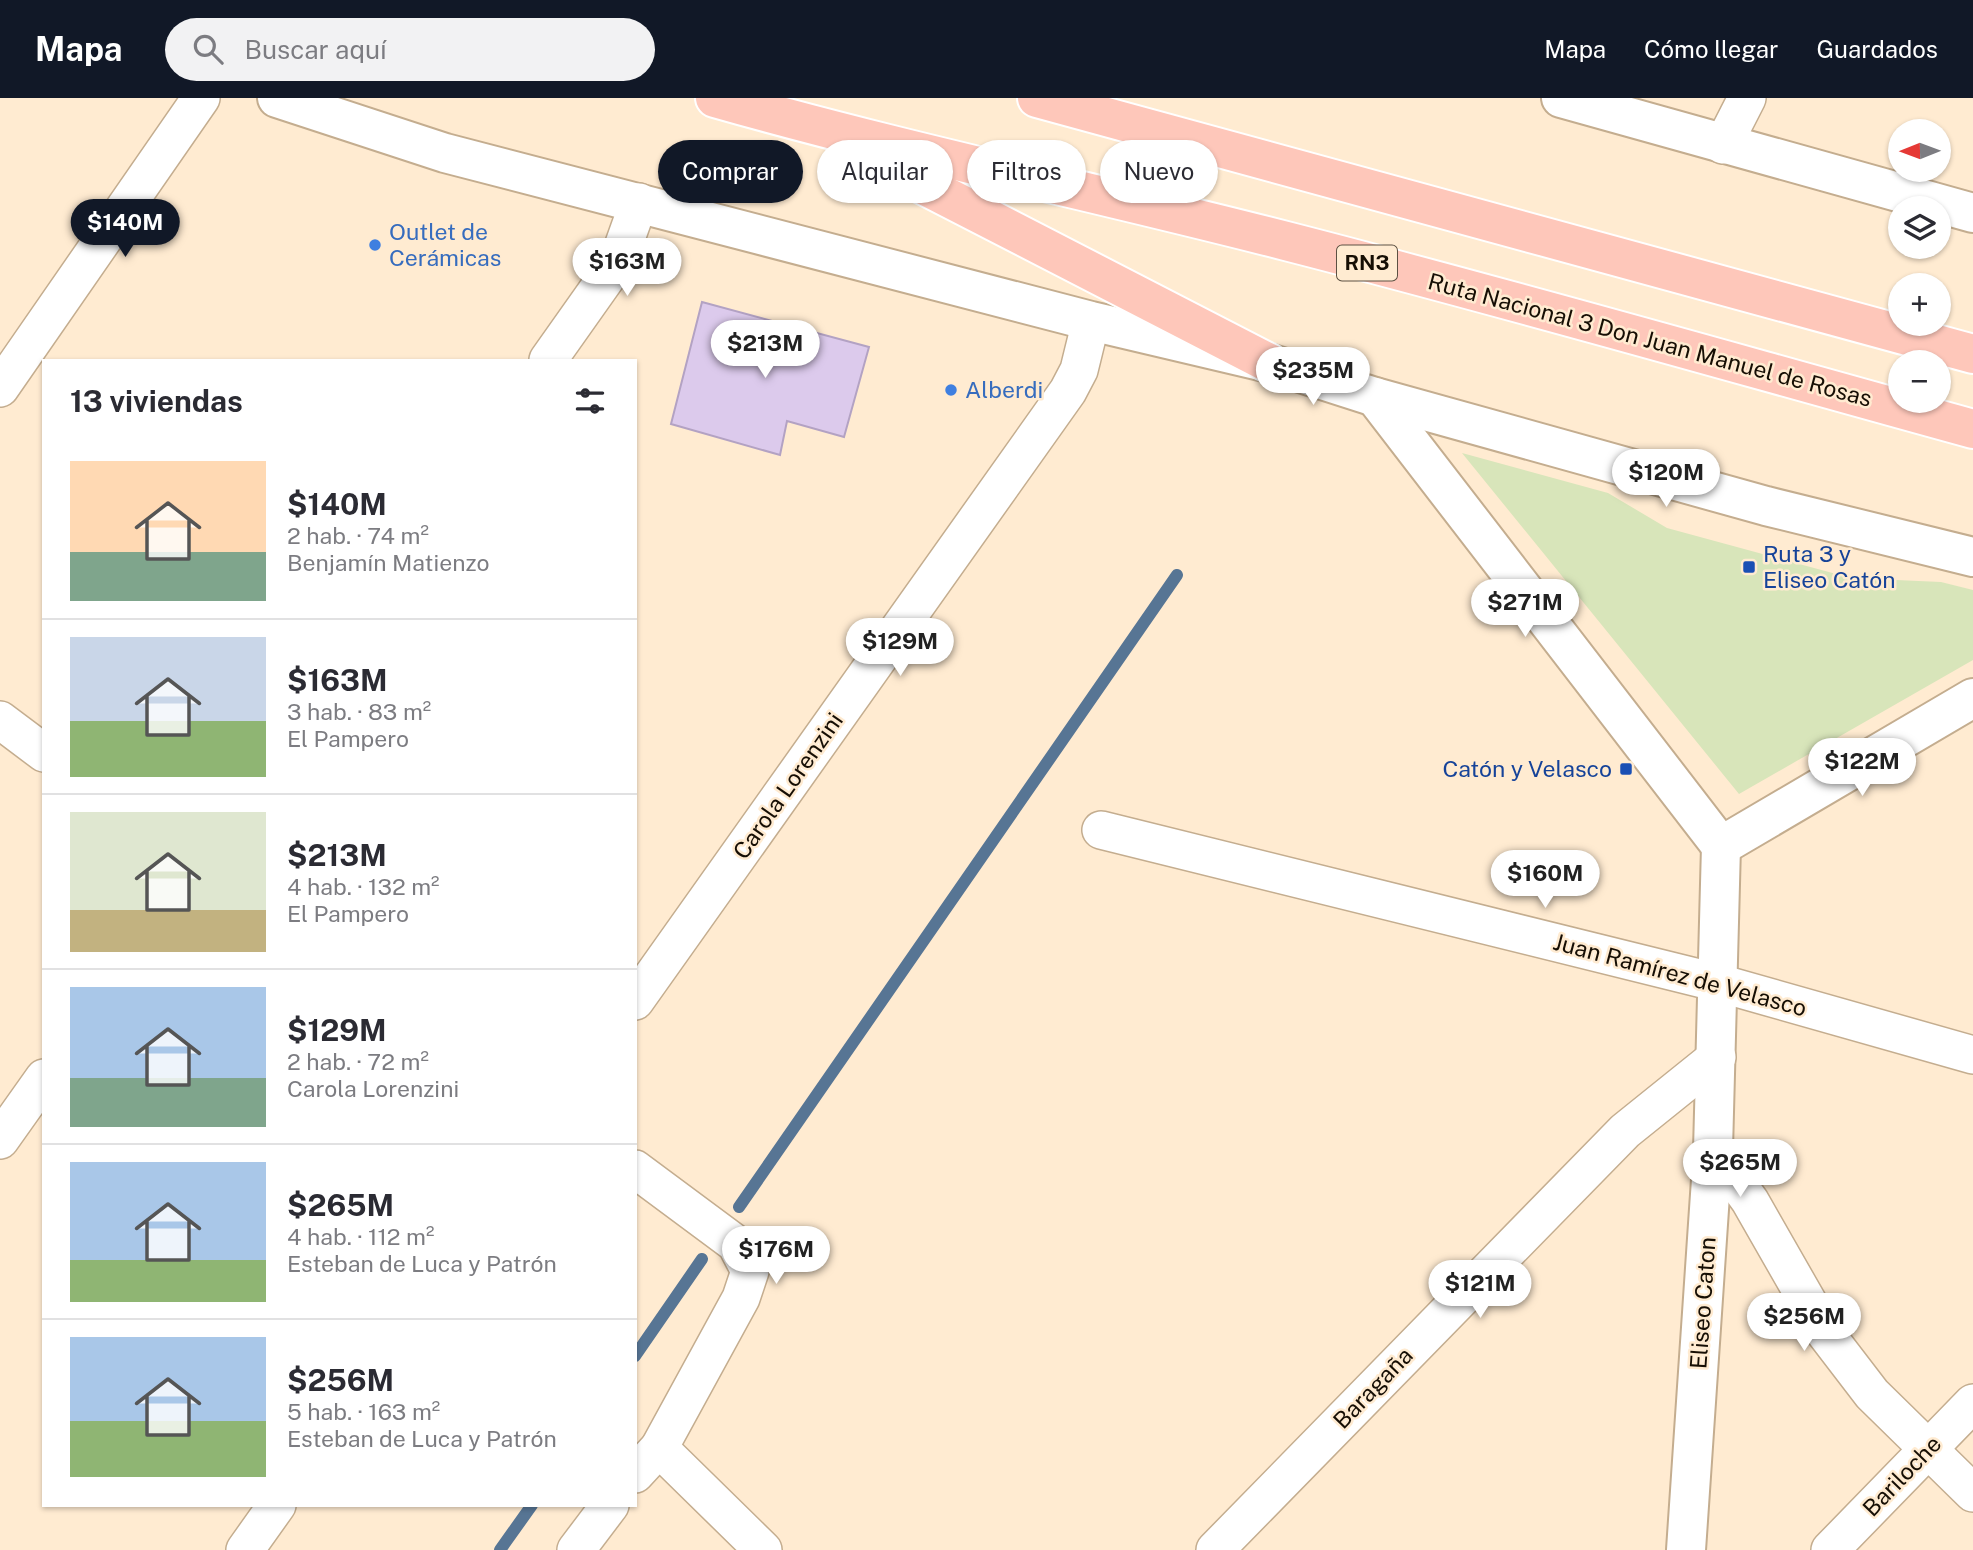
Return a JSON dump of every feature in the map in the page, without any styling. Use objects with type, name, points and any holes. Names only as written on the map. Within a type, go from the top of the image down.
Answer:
[{"type":"highway","name":"Ruta Nacional 3 Don Juan Manuel de Rosas","points":[[715,98],[1290,242],[1973,429]]},
{"type":"highway","points":[[1037,98],[1973,354]]},
{"type":"highway","points":[[757,110],[908,177],[1269,363]]},
{"type":"street","points":[[0,388],[201,98]]},
{"type":"street","points":[[277,98],[445,153],[1091,321],[1269,363],[1375,397],[1766,506],[1973,556]]},
{"type":"street","points":[[1561,98],[1973,213]]},
{"type":"street","points":[[1723,145],[1747,98]]},
{"type":"street","points":[[549,359],[618,261],[639,202]]},
{"type":"street","name":"Carola Lorenzini","points":[[637,998],[1068,391],[1079,370],[1091,321]]},
{"type":"street","points":[[1375,397],[1721,846],[1973,698]]},
{"type":"street","points":[[0,720],[42,752]]},
{"type":"street","name":"Juan Ramírez de Velasco","points":[[1101,830],[1719,983],[1973,1055]]},
{"type":"street","name":"Eliseo Caton","points":[[1686,1550],[1713,1150],[1721,846]]},
{"type":"street","name":"Baragaña","points":[[1215,1550],[1625,1131],[1717,1057]]},
{"type":"street","points":[[0,1140],[42,1081]]},
{"type":"street","points":[[1713,1150],[1750,1201],[1826,1334],[1872,1394],[1973,1493]]},
{"type":"street","points":[[637,1170],[736,1244],[750,1271],[741,1298],[647,1461],[763,1550]]},
{"type":"street","name":"Bariloche","points":[[1830,1550],[1973,1402]]},
{"type":"street","points":[[246,1550],[276,1507]]},
{"type":"street","points":[[576,1550],[608,1507]]},
{"type":"green space","points":[[1462,453],[1608,493],[1667,528],[1851,578],[1941,582],[1973,590],[1973,660],[1739,794]]},
{"type":"building","points":[[702,302],[869,347],[844,437],[787,421],[780,455],[671,424]]},
{"type":"waterway","points":[[739,1207],[1177,575]]},
{"type":"waterway","points":[[637,1353],[702,1259]]},
{"type":"waterway","points":[[500,1550],[531,1507]]},
{"type":"place","name":"Outlet de Cerámicas","points":[[375,245]]},
{"type":"place","name":"Alberdi","points":[[951,390]]},
{"type":"place","name":"Ruta 3 y Eliseo Catón","points":[[1749,567]]},
{"type":"place","name":"Catón y Velasco","points":[[1626,769]]}]
